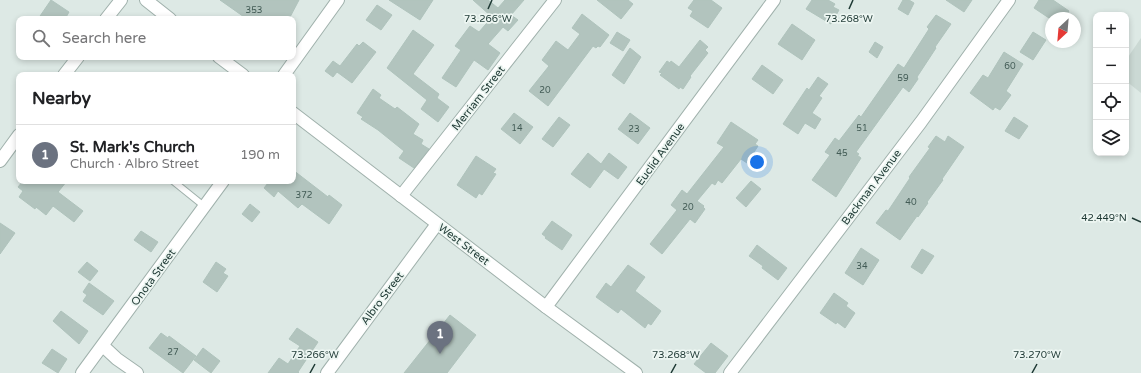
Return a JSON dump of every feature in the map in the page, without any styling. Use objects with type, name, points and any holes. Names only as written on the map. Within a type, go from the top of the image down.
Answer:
[{"type":"street","points":[[108,16],[121,0]]},
{"type":"street","points":[[146,0],[166,16]]},
{"type":"street","points":[[296,58],[338,0]]},
{"type":"street","name":"Merriam Street","points":[[401,196],[555,0]]},
{"type":"street","name":"Euclid Avenue","points":[[546,307],[774,0]]},
{"type":"street","name":"Backman Avenue","points":[[730,373],[921,122],[1009,0]]},
{"type":"street","points":[[66,72],[76,60]]},
{"type":"street","points":[[223,60],[239,72]]},
{"type":"street","points":[[286,72],[295,60]]},
{"type":"street","name":"West Street","points":[[296,115],[546,307],[636,373]]},
{"type":"street","points":[[0,161],[16,139]]},
{"type":"street","name":"Onota Street","points":[[82,373],[221,184]]},
{"type":"street","name":"Albro Street","points":[[327,373],[437,224]]},
{"type":"street","points":[[103,346],[117,359],[137,373]]},
{"type":"lane","points":[[177,184],[204,206]]},
{"type":"shaded area","points":[[1141,38],[1141,93],[1129,83],[1129,56]]},
{"type":"building","points":[[51,0],[69,12],[67,16],[40,16]]},
{"type":"building","points":[[220,0],[299,0],[291,16],[243,16]]},
{"type":"building","points":[[389,0],[433,0],[420,20]]},
{"type":"building","points":[[473,0],[488,0],[498,8],[505,0],[524,0],[511,15],[518,20],[508,31],[503,27],[488,44],[500,53],[488,70],[474,60],[456,87],[442,78],[461,50],[455,46],[470,26],[479,32],[492,17]]},
{"type":"building","points":[[597,0],[628,0],[633,4],[621,19]]},
{"type":"building","points":[[694,0],[711,0],[722,8],[708,28],[690,16],[693,11],[688,8]]},
{"type":"building","points":[[812,0],[828,0],[835,4],[833,7],[839,10],[831,24],[806,9]]},
{"type":"building","points":[[903,0],[909,0],[914,3],[908,15],[898,9]]},
{"type":"building","points":[[946,0],[972,0],[964,12]]},
{"type":"building","points":[[1039,0],[1053,0],[1069,11],[1045,12],[1045,15],[1034,8]]},
{"type":"building","points":[[377,5],[392,15],[381,30],[366,20]]},
{"type":"building","points":[[582,14],[609,35],[600,47],[598,46],[596,48],[593,46],[548,106],[529,91],[549,66],[542,60],[556,41],[568,50],[580,34],[572,28]]},
{"type":"building","points":[[936,15],[951,24],[935,47],[936,48],[909,92],[903,87],[856,152],[861,158],[836,197],[812,180],[830,155],[825,152],[835,138],[839,141],[859,115],[861,117],[898,64],[904,68],[929,29],[927,27]]},
{"type":"building","points":[[792,24],[815,40],[802,60],[778,44]]},
{"type":"building","points":[[413,30],[434,45],[413,74],[439,94],[437,98],[449,107],[438,122],[421,109],[427,100],[387,68]]},
{"type":"building","points":[[617,32],[630,40],[623,51],[610,43]]},
{"type":"building","points":[[1033,32],[1045,39],[1033,60],[1020,52]]},
{"type":"building","points":[[700,40],[708,47],[705,50],[708,53],[690,76],[691,77],[683,89],[680,87],[679,89],[660,75],[662,73],[659,72],[667,61],[670,63],[671,61],[679,67]]},
{"type":"building","points":[[363,42],[376,52],[352,83],[337,72],[333,77],[325,71],[333,61],[340,66],[357,44],[359,46]]},
{"type":"building","points":[[875,42],[883,47],[877,58],[869,52]]},
{"type":"building","points":[[630,48],[641,57],[624,84],[612,75]]},
{"type":"building","points":[[1004,52],[1023,64],[1006,91],[1011,95],[1000,110],[995,107],[993,110],[970,93],[983,75],[988,78]]},
{"type":"building","points":[[762,65],[783,80],[773,94],[752,79]]},
{"type":"building","points":[[818,77],[828,84],[819,96],[822,98],[812,113],[821,119],[815,129],[805,123],[798,134],[783,124],[807,88],[809,90]]},
{"type":"building","points":[[373,89],[381,95],[379,98],[395,109],[397,107],[419,124],[413,134],[423,140],[421,144],[429,149],[414,168],[399,158],[404,151],[378,130],[361,119],[363,117],[357,113]]},
{"type":"building","points":[[514,113],[533,127],[520,144],[501,129]]},
{"type":"building","points":[[630,113],[650,128],[638,144],[618,129]]},
{"type":"building","points":[[559,117],[570,125],[553,147],[542,139]]},
{"type":"building","points":[[1014,117],[1028,126],[1019,139],[1005,131]]},
{"type":"building","points":[[731,122],[758,140],[755,144],[758,146],[747,163],[741,159],[722,183],[718,180],[715,185],[712,183],[697,201],[704,206],[703,207],[705,209],[695,223],[690,219],[662,254],[650,244],[677,210],[671,205],[682,190],[687,194],[724,147],[717,143]]},
{"type":"building","points":[[936,136],[945,142],[948,136],[964,147],[927,202],[928,203],[900,240],[876,223],[886,210],[888,211],[910,178],[909,177],[930,148],[928,147]]},
{"type":"building","points":[[588,153],[601,164],[609,153],[627,167],[618,179],[604,169],[590,188],[571,174]]},
{"type":"building","points":[[476,156],[496,169],[493,173],[496,174],[482,195],[479,193],[476,198],[457,185]]},
{"type":"building","points":[[296,172],[328,197],[329,195],[342,205],[329,224],[302,204],[298,208],[278,191],[274,197],[264,188],[267,184],[296,184]]},
{"type":"building","points":[[751,181],[761,189],[746,207],[736,198]]},
{"type":"building","points":[[20,184],[65,184],[58,192],[83,211],[74,222],[53,206],[46,215],[19,197],[23,191],[18,187]]},
{"type":"building","points":[[250,204],[260,212],[252,222],[242,214]]},
{"type":"building","points":[[552,221],[572,235],[562,250],[545,238],[546,237],[542,234]]},
{"type":"building","points":[[0,223],[15,233],[0,254]]},
{"type":"building","points":[[141,231],[158,242],[151,252],[134,240]]},
{"type":"building","points":[[757,245],[787,268],[778,280],[762,268],[763,266],[749,256]]},
{"type":"building","points":[[861,248],[879,260],[863,285],[845,273]]},
{"type":"building","points":[[922,249],[934,256],[922,274],[911,267]]},
{"type":"building","points":[[87,262],[98,271],[90,281],[78,272]]},
{"type":"building","points":[[216,262],[226,269],[223,273],[228,276],[217,292],[203,282]]},
{"type":"building","points":[[628,265],[645,277],[635,291],[661,311],[651,325],[648,323],[645,328],[621,309],[618,313],[596,297],[606,283],[611,287]]},
{"type":"building","points":[[89,283],[114,301],[103,315],[83,301],[87,295],[83,292]]},
{"type":"building","points":[[834,293],[848,303],[846,306],[855,313],[845,328],[837,322],[836,324],[820,313]]},
{"type":"building","points":[[61,311],[88,331],[79,344],[53,321]]},
{"type":"building","points":[[450,315],[476,335],[447,373],[404,373]]},
{"type":"building","points":[[297,328],[318,342],[298,372],[299,373],[268,373],[279,358],[288,364],[300,346],[289,339]]},
{"type":"building","points":[[161,333],[168,338],[169,336],[196,356],[183,373],[149,348]]},
{"type":"building","points":[[711,343],[728,356],[715,373],[706,373],[694,364]]},
{"type":"building","points":[[203,348],[220,361],[211,373],[194,360]]},
{"type":"building","points":[[52,349],[67,359],[58,373],[42,363]]},
{"type":"place","name":"St. Mark's Church","points":[[440,354]]}]
